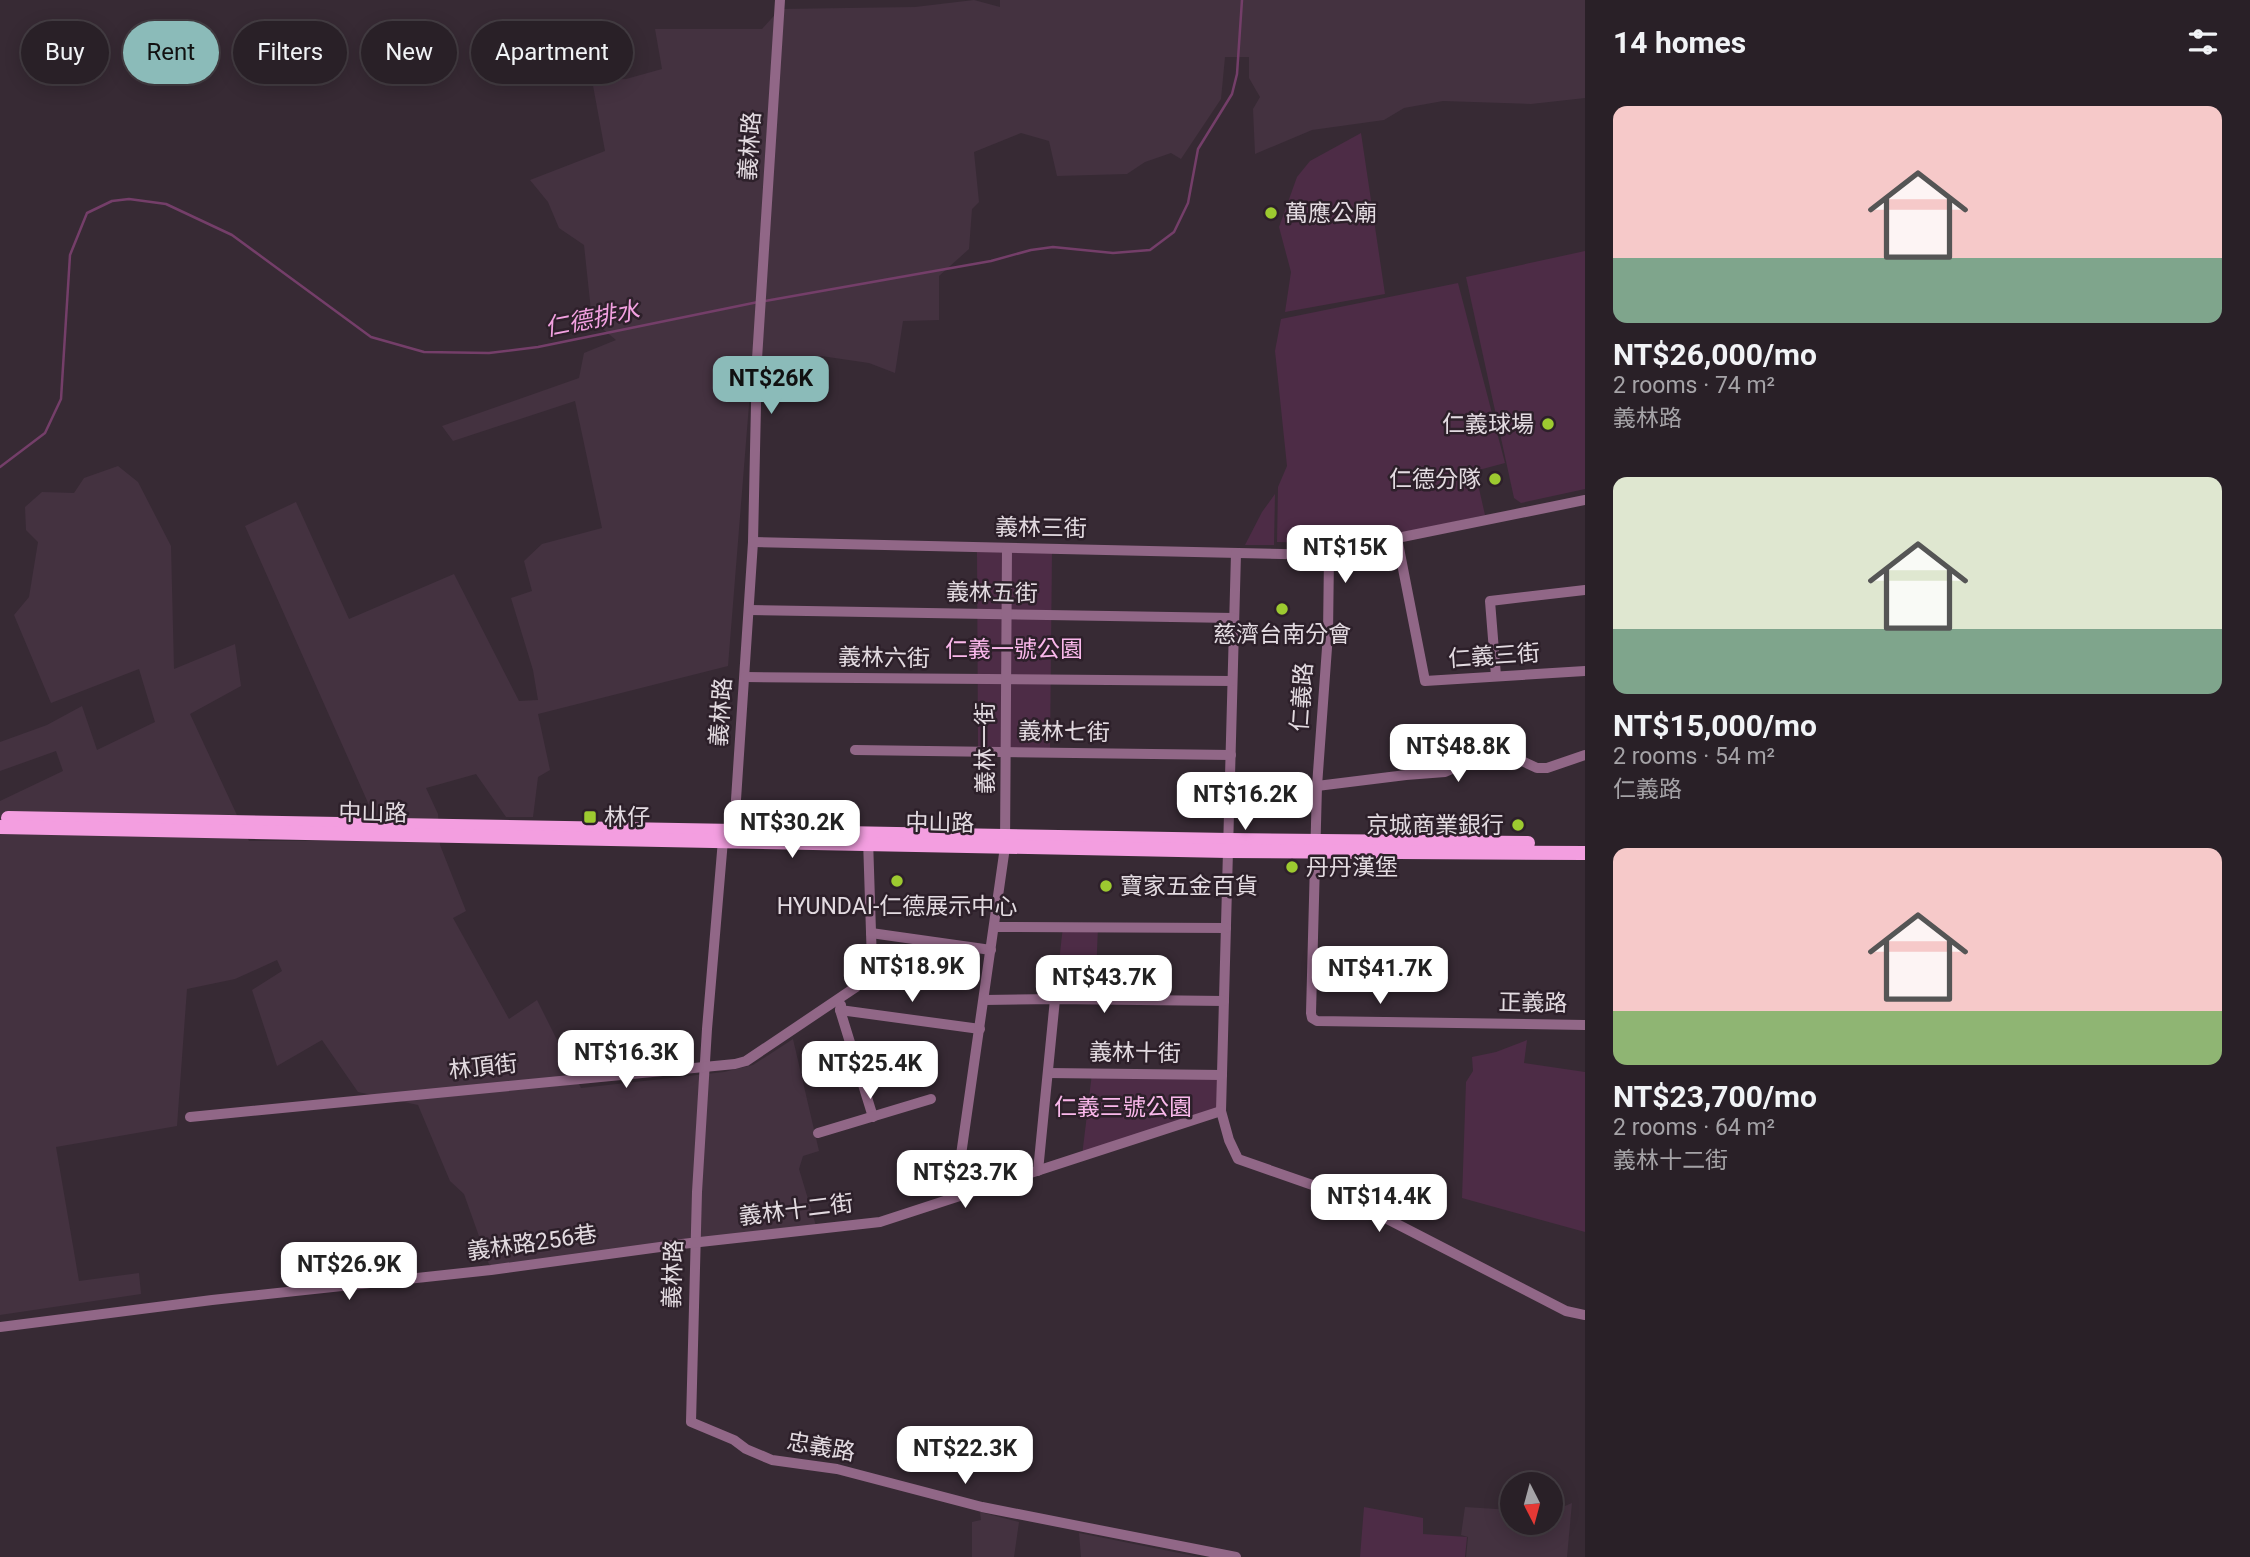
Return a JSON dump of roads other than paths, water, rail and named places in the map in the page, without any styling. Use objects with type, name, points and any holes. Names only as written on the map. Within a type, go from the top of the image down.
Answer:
[{"type":"main road","name":"中山路","points":[[0,818],[1585,853]]},
{"type":"main road","name":"中山路","points":[[0,827],[569,839],[729,835]]},
{"type":"main road","name":"中山路","points":[[1315,847],[1585,844]]},
{"type":"street","name":"義林路","points":[[691,1422],[695,1244],[705,1067],[750,610],[757,359],[780,0]]},
{"type":"street","points":[[1329,555],[1343,549],[1585,500]]},
{"type":"street","name":"仁義三街","points":[[1397,538],[1425,681],[1585,671]]},
{"type":"street","name":"義林三街","points":[[753,542],[1329,555]]},
{"type":"street","name":"義林一街","points":[[955,1197],[1006,841],[1007,548]]},
{"type":"street","points":[[1236,553],[1222,1075],[1222,1111],[1228,1140],[1238,1159],[1321,1188],[1362,1206],[1566,1311],[1585,1315]]},
{"type":"street","name":"仁義路","points":[[1315,847],[1328,634],[1329,555]]},
{"type":"street","points":[[1496,676],[1490,601],[1585,590]]},
{"type":"street","name":"義林五街","points":[[750,610],[1234,618]]},
{"type":"street","name":"義林六街","points":[[745,677],[1232,681]]},
{"type":"street","name":"義林七街","points":[[855,750],[1231,755]]},
{"type":"street","points":[[1317,786],[1446,772],[1472,760],[1505,753],[1537,768],[1547,768],[1585,755]]},
{"type":"street","name":"林頂街","points":[[190,1116],[746,1061],[856,986],[872,964],[868,839]]},
{"type":"street","name":"正義路","points":[[1315,847],[1312,1018],[1317,1021],[1585,1025]]},
{"type":"street","points":[[994,927],[1226,928]]},
{"type":"street","points":[[871,933],[990,950]]},
{"type":"street","points":[[843,995],[841,1010],[873,1117]]},
{"type":"street","points":[[1038,1171],[1055,999]]},
{"type":"street","points":[[984,1000],[1224,1001]]},
{"type":"street","points":[[841,1010],[979,1029]]},
{"type":"street","name":"義林十街","points":[[1048,1073],[1222,1075]]},
{"type":"street","points":[[818,1133],[931,1099]]},
{"type":"street","name":"義林十二街","points":[[695,1244],[880,1222],[1222,1111]]},
{"type":"street","name":"義林路256巷","points":[[0,1327],[695,1244]]},
{"type":"street","name":"忠義路","points":[[691,1422],[772,1460],[837,1469],[982,1507],[1236,1557]]},
{"type":"waterway","name":"仁德排水","points":[[765,301],[991,261],[1053,247],[1113,253],[1150,250],[1174,232],[1188,203],[1198,149],[1232,94],[1237,74],[1242,0]]},
{"type":"waterway","name":"仁德排水","points":[[0,467],[45,433],[61,399],[70,255],[87,213],[112,201],[129,199],[166,204],[232,235],[371,337],[424,352],[489,353],[538,347],[758,302]]},
{"type":"place","name":"萬應公廟","points":[[1271,213]]},
{"type":"place","name":"仁義球場","points":[[1548,424]]},
{"type":"place","name":"仁德分隊","points":[[1495,479]]},
{"type":"place","name":"慈濟台南分會","points":[[1282,609]]},
{"type":"place","name":"林仔","points":[[590,817]]},
{"type":"place","name":"京城商業銀行","points":[[1518,825]]},
{"type":"place","name":"丹丹漢堡","points":[[1292,867]]},
{"type":"place","name":"HYUNDAI-仁德展示中心","points":[[897,881]]},
{"type":"place","name":"寶家五金百貨","points":[[1106,886]]},
{"type":"park label","name":"仁義一號公園","points":[[1014,649]]},
{"type":"park label","name":"仁義三號公園","points":[[1123,1107]]}]
